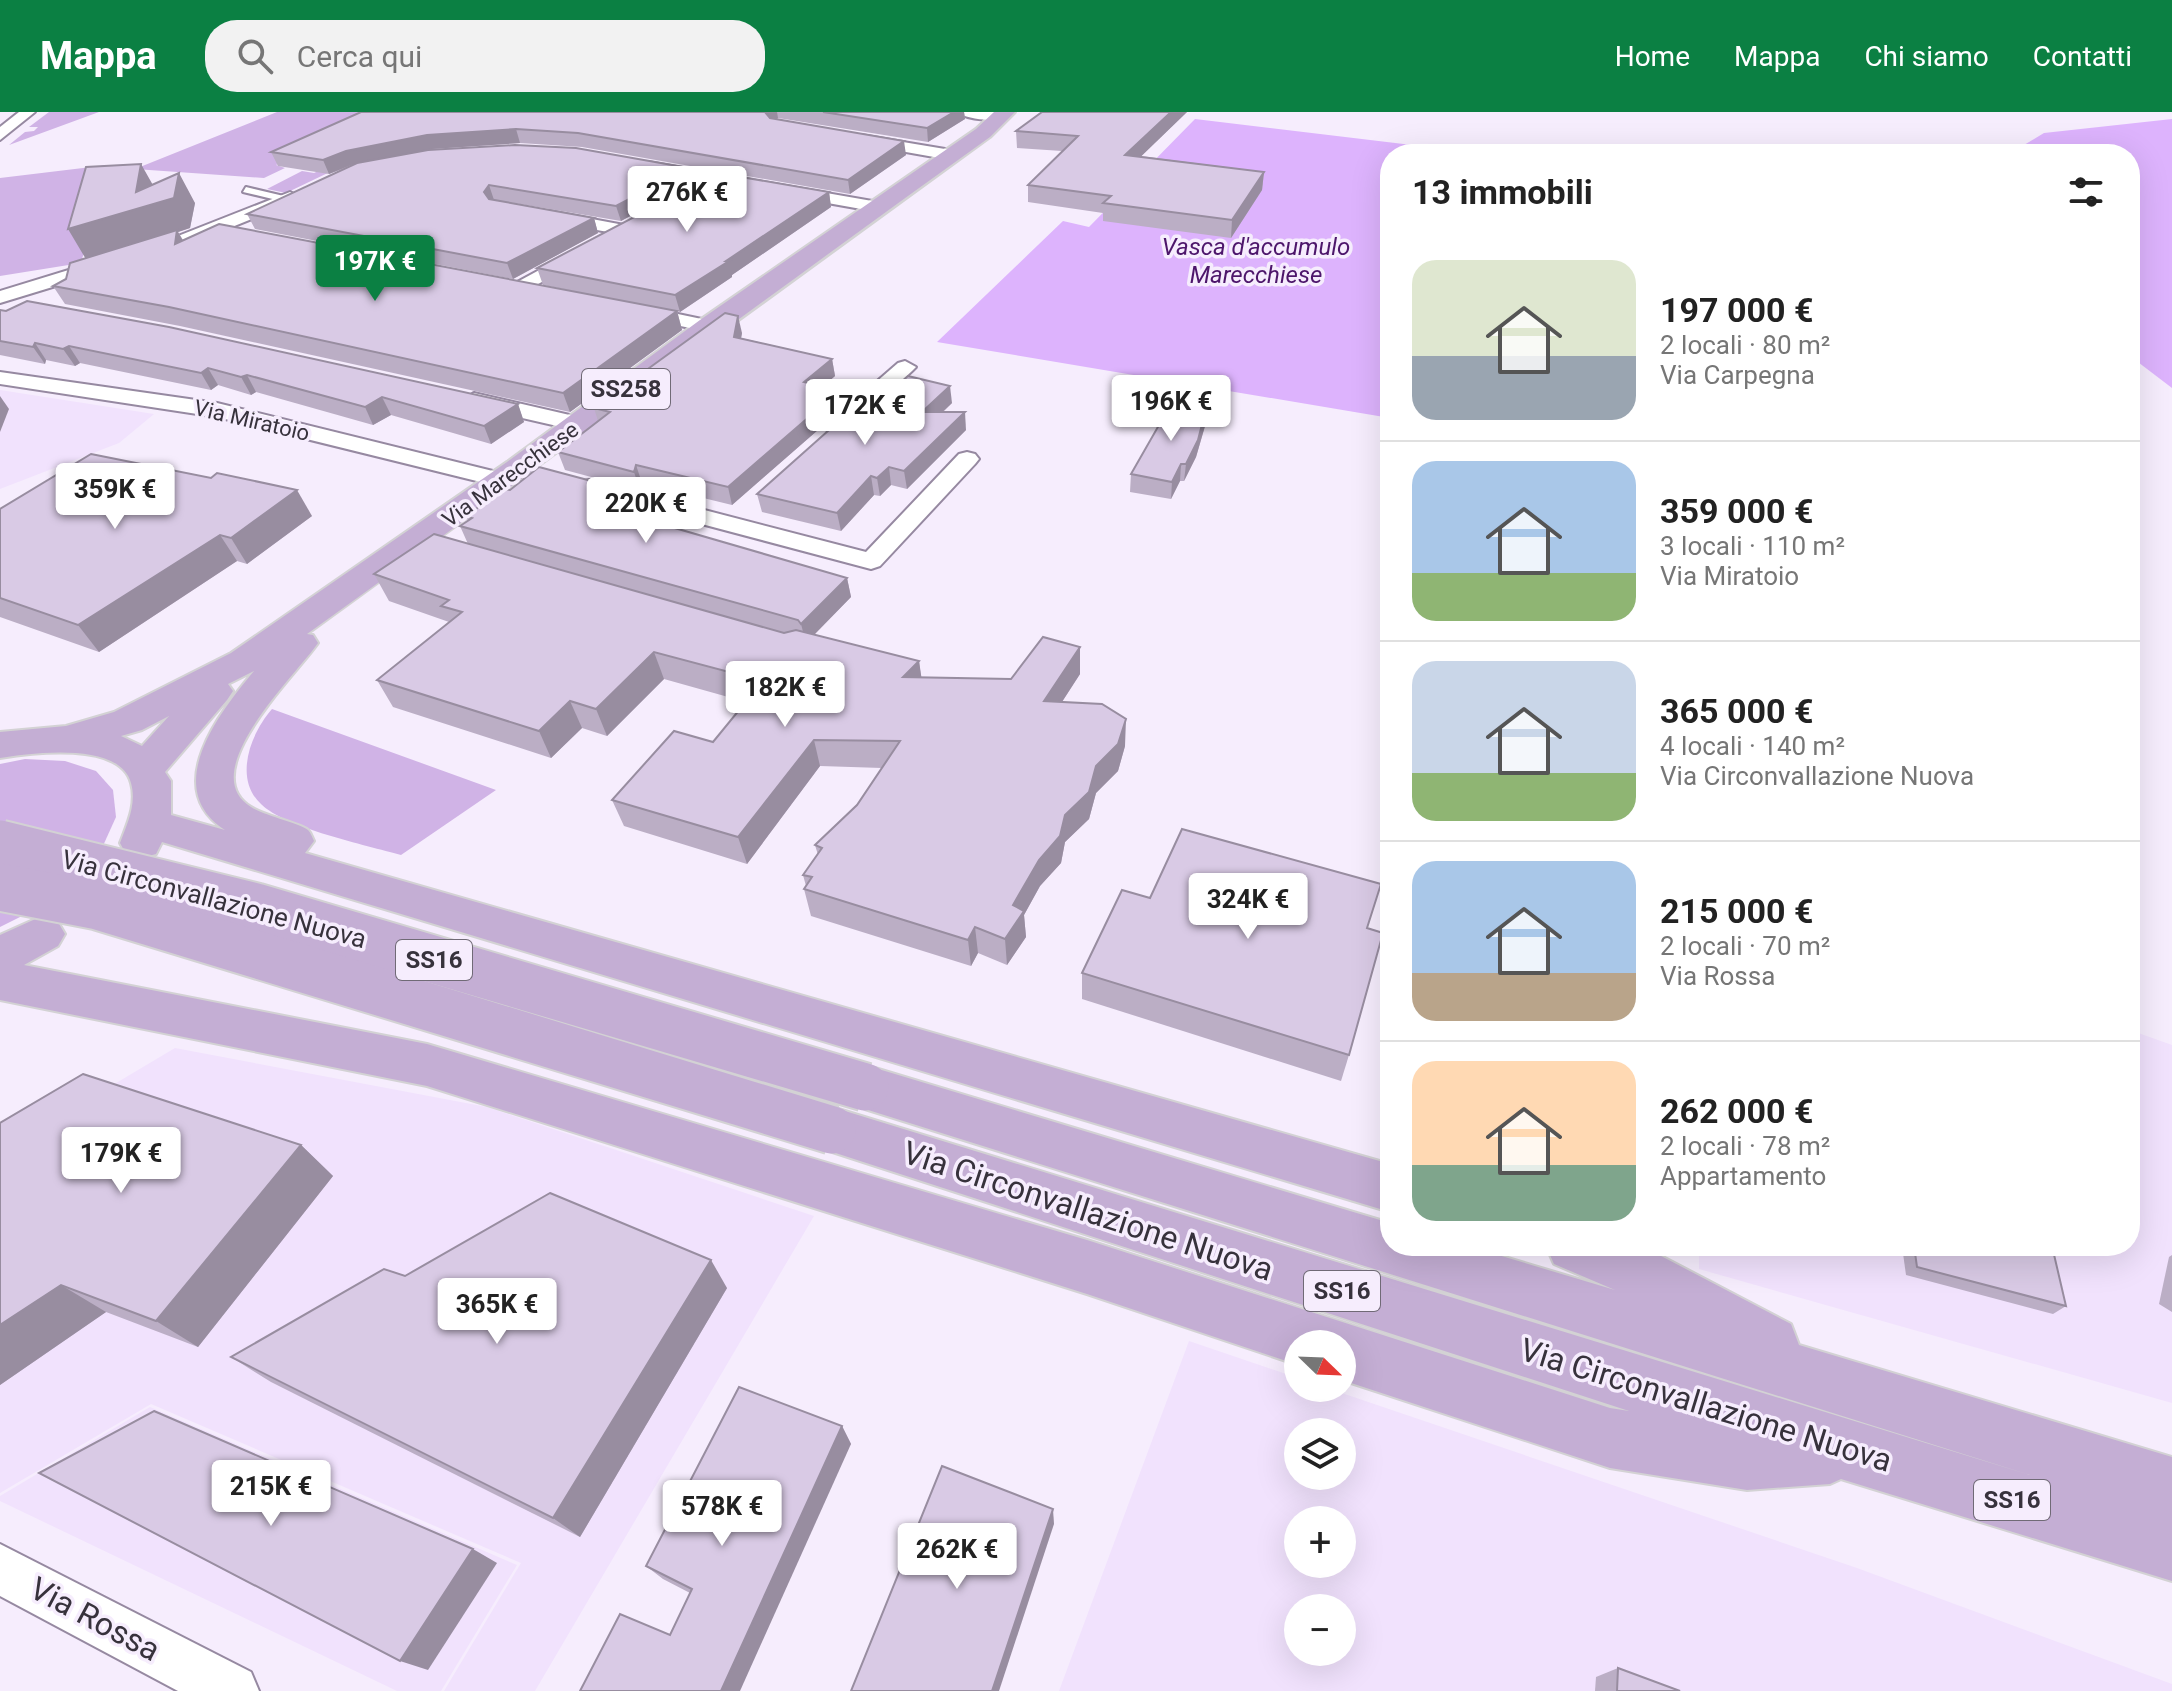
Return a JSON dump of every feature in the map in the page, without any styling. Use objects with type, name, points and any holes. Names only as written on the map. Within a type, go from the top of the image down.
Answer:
[{"type":"main road","name":"Via Marecchiese","points":[[70,738],[128,721],[180,697],[244,661],[579,424],[709,326],[951,155],[1003,113]]},
{"type":"main road","points":[[382,565],[286,656],[248,701],[218,754],[215,788],[229,812],[256,828],[598,957]]},
{"type":"main road","name":"Via Marecchiese","points":[[146,769],[194,711],[244,661]]},
{"type":"main road","points":[[0,745],[70,738],[113,746],[133,756],[146,769],[153,785],[155,805],[146,834],[598,957],[1380,1185]]},
{"type":"main road","name":"Via Circonvallazione Nuova","points":[[0,844],[132,874],[256,907],[865,1087],[1380,1245]]},
{"type":"main road","name":"Via Circonvallazione Nuova","points":[[0,887],[98,906],[832,1130],[1852,1452],[2172,1549]]},
{"type":"main road","points":[[0,956],[42,934]]},
{"type":"main road","points":[[0,981],[427,1065],[1087,1267],[1284,1332]]},
{"type":"main road","name":"Via Circonvallazione Nuova","points":[[1417,1256],[2172,1488]]},
{"type":"main road","points":[[1599,1256],[1625,1266],[1862,1392]]},
{"type":"main road","points":[[1356,1356],[1610,1438],[1747,1459],[1852,1452]]},
{"type":"street","points":[[0,135],[28,112]]},
{"type":"street","points":[[964,112],[1003,113]]},
{"type":"street","points":[[850,138],[951,155]]},
{"type":"street","points":[[626,164],[878,207]]},
{"type":"street","points":[[691,194],[717,180]]},
{"type":"street","points":[[173,243],[214,230],[293,196]]},
{"type":"street","points":[[532,213],[630,227],[508,286],[545,294]]},
{"type":"street","points":[[214,230],[244,236]]},
{"type":"street","points":[[3,296],[133,256]]},
{"type":"street","points":[[3,296],[37,308]]},
{"type":"street","points":[[620,308],[709,326]]},
{"type":"street","points":[[823,440],[905,367]]},
{"type":"street","name":"Via Miratoio","points":[[0,378],[217,410],[509,474],[556,478],[871,561],[967,459]]},
{"type":"street","points":[[460,397],[579,424]]},
{"type":"street","points":[[729,524],[752,503]]},
{"type":"street","points":[[416,541],[446,550]]},
{"type":"street","name":"Via Rossa","points":[[0,1569],[232,1691]]},
{"type":"lane","points":[[246,190],[293,196]]},
{"type":"shaded area","points":[[49,112],[99,112],[9,145],[25,132],[34,131],[38,127],[29,127]]},
{"type":"shaded area","points":[[277,112],[455,112],[286,193],[267,189],[302,171],[314,173],[374,145],[336,138],[276,165],[285,168],[264,178],[135,169]]},
{"type":"shaded area","points":[[108,165],[81,263],[0,276],[0,178]]},
{"type":"shaded area","points":[[0,390],[154,414],[119,443],[0,489]]},
{"type":"shaded area","points":[[272,709],[496,790],[401,855],[307,828],[272,813],[261,804],[248,782],[248,756],[252,743]]},
{"type":"shaded area","points":[[25,759],[65,761],[96,771],[113,790],[116,817],[102,848],[28,913],[0,927],[0,764]]},
{"type":"shaded area","points":[[2140,1034],[2172,1045],[2172,1403],[1699,1269],[1699,1256],[2140,1256]]},
{"type":"shaded area","points":[[175,1048],[487,1107],[814,1216],[535,1691],[444,1691],[521,1563],[151,1404],[0,1493],[0,1152]]},
{"type":"shaded area","points":[[1189,1341],[1284,1373],[1284,1402],[1356,1402],[1356,1398],[1857,1568],[2172,1684],[2172,1691],[1059,1691]]},
{"type":"shaded area","points":[[150,1407],[517,1565],[441,1691],[397,1691],[0,1501],[0,1496]]},
{"type":"water","name":"Vasca d'accumulo Marecchiese","points":[[1195,119],[1404,144],[1380,144],[1380,416],[937,342],[1063,221],[1089,227]]},
{"type":"water","points":[[2172,119],[2172,388],[2140,364],[2140,144],[2026,144],[2044,133]]},
{"type":"building","points":[[361,112],[765,112],[770,118],[904,141],[848,180],[578,133],[516,129],[427,135],[346,151],[323,160],[271,152]]},
{"type":"building","points":[[823,112],[954,112],[927,128]]},
{"type":"building","points":[[1042,112],[1171,112],[1125,155],[1264,172],[1232,220],[1103,203],[1111,196],[1028,185],[1078,136],[1016,131]]},
{"type":"building","points":[[515,145],[576,148],[689,168],[616,206],[489,185],[484,192],[489,199],[594,218],[507,263],[247,214],[357,163],[428,150]]},
{"type":"building","points":[[141,164],[136,192],[179,173],[174,198],[68,229],[86,167]]},
{"type":"building","points":[[718,173],[829,192],[675,295],[537,268]]},
{"type":"building","points":[[219,224],[677,311],[563,393],[169,307],[53,286],[66,279],[70,263],[177,230],[175,244]]},
{"type":"building","points":[[27,301],[169,327],[518,404],[484,426],[382,397],[365,407],[247,375],[241,377],[208,368],[201,373],[69,346],[63,349],[35,343],[33,347],[0,341],[0,310],[6,311]]},
{"type":"building","points":[[725,313],[738,316],[734,337],[832,359],[804,382],[839,391],[728,487],[636,465],[634,472],[558,452],[610,412],[594,408]]},
{"type":"building","points":[[908,376],[950,386],[922,412],[965,412],[904,471],[889,467],[877,478],[871,476],[837,513],[757,494],[865,398],[879,401]]},
{"type":"building","points":[[1171,404],[1206,409],[1198,440],[1186,464],[1181,464],[1172,482],[1131,474]]},
{"type":"building","points":[[91,454],[211,478],[217,473],[297,490],[231,538],[220,535],[78,625],[0,598],[0,509]]},
{"type":"building","points":[[539,467],[629,491],[623,513],[847,578],[801,624],[798,620],[460,526],[472,518],[466,516],[504,489],[510,490]]},
{"type":"building","points":[[434,534],[784,633],[796,630],[919,661],[903,677],[1011,679],[1043,637],[1080,647],[1044,701],[1102,704],[1126,719],[1118,744],[1096,766],[1089,792],[1065,815],[1060,836],[1039,860],[1013,905],[1024,911],[1005,939],[975,927],[968,940],[804,889],[812,877],[803,875],[822,848],[815,845],[857,805],[900,741],[814,740],[738,837],[612,800],[674,731],[713,742],[763,681],[654,652],[596,709],[570,701],[539,731],[377,680],[462,612],[441,606],[449,600],[374,574]]},
{"type":"building","points":[[1182,829],[1380,884],[1367,928],[1380,932],[1380,944],[1349,1055],[1082,973],[1122,890],[1150,898]]},
{"type":"building","points":[[83,1074],[301,1145],[156,1321],[61,1285],[0,1325],[0,1123]]},
{"type":"building","points":[[550,1193],[711,1260],[553,1518],[231,1357],[384,1269],[405,1276]]},
{"type":"building","points":[[1915,1256],[2054,1256],[2066,1306],[1917,1267]]},
{"type":"building","points":[[739,1387],[842,1426],[721,1691],[580,1691],[620,1614],[670,1635],[692,1589],[646,1566]]},
{"type":"building","points":[[154,1411],[473,1549],[400,1661],[39,1473]]},
{"type":"building","points":[[942,1466],[1053,1509],[992,1691],[851,1691]]},
{"type":"building","points":[[1618,1668],[1680,1691],[1617,1691]]}]
